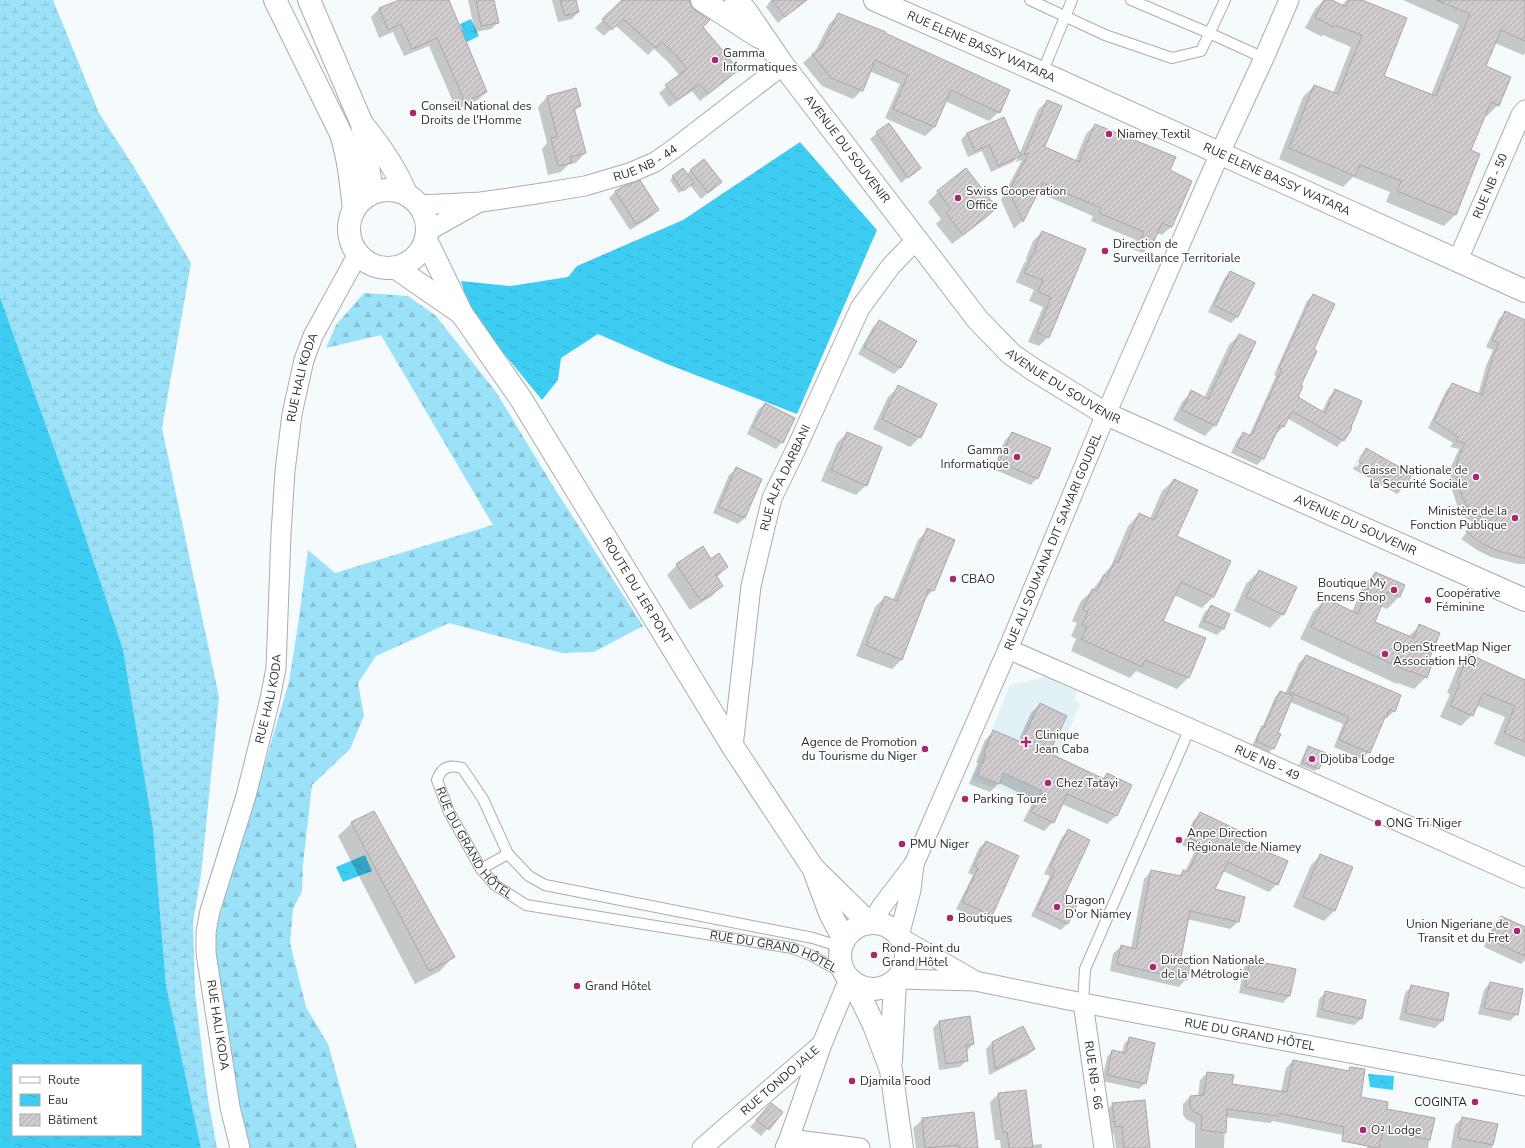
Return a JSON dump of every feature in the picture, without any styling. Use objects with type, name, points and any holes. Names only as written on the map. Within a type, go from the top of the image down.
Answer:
[{"type":"main road","points":[[275,0],[341,134],[350,170],[354,210]]},
{"type":"main road","points":[[309,0],[362,124],[372,193]]},
{"type":"main road","points":[[702,0],[765,41]]},
{"type":"main road","name":"AVENUE DU SOUVENIR","points":[[736,0],[746,11],[765,41],[783,65],[978,320],[1010,354],[1106,414],[1525,600]]},
{"type":"main road","name":"RUE ELENE BASSY WATARA","points":[[875,0],[1220,152],[1525,292]]},
{"type":"main road","points":[[362,124],[379,145],[427,221],[427,236],[422,250],[415,258],[396,268],[375,266],[358,254],[352,244],[349,232],[350,221],[354,210],[362,200],[372,193],[384,190],[395,190],[413,200]]},
{"type":"main road","name":"ROUTE DU 1ER PONT","points":[[427,236],[462,314],[521,399],[733,747],[813,868],[870,923]]},
{"type":"main road","name":"ROUTE DU 1ER PONT","points":[[396,268],[462,314]]},
{"type":"main road","name":"ROUTE DU 1ER PONT","points":[[813,868],[843,943]]},
{"type":"main road","points":[[849,979],[864,988],[875,990],[886,987],[896,980],[904,970],[906,959],[906,948],[900,937],[887,926],[870,923],[854,929],[843,943],[840,960],[849,979],[874,1025],[891,1070]]},
{"type":"main road","points":[[896,980],[891,1070],[902,1148]]},
{"type":"street","name":"RUE ALI SOUMANA DIT SAMARI GOUDEL","points":[[870,923],[914,864],[1008,649],[1106,414],[1220,152],[1264,58],[1289,0]]},
{"type":"street","name":"RUE NB - 44","points":[[413,200],[481,202],[585,186],[632,172],[655,162],[675,148],[783,65]]},
{"type":"street","name":"RUE NB - 50","points":[[1458,262],[1521,114],[1525,110]]},
{"type":"street","name":"RUE NB - 44","points":[[427,236],[481,202]]},
{"type":"street","name":"RUE ALFA DARBANI","points":[[733,747],[751,586],[772,498],[860,308],[890,266],[917,239]]},
{"type":"street","name":"RUE HALI KODA","points":[[240,1148],[230,1107],[206,953],[206,932],[210,911],[246,796],[270,700],[276,668],[285,471],[292,414],[304,360],[313,336],[358,254]]},
{"type":"street","name":"RUE NB - 49","points":[[1008,649],[1190,728],[1525,878]]},
{"type":"street","name":"RUE ALI SOUMANA DIT SAMARI GOUDEL","points":[[900,937],[911,890],[914,864]]},
{"type":"street","name":"RUE DU GRAND HÔTEL","points":[[900,937],[976,981]]},
{"type":"street","name":"RUE TONDO JALE","points":[[702,1148],[822,1044],[849,979]]},
{"type":"street","name":"RUE DU GRAND HÔTEL","points":[[896,980],[976,981],[1083,1003],[1525,1086]]},
{"type":"street","name":"RUE NB - 66","points":[[1083,1003],[1104,1148]]},
{"type":"street","points":[[822,1044],[787,1144],[860,1148]]},
{"type":"lane","points":[[1030,0],[1105,35],[1172,58],[1201,51],[1225,0]]},
{"type":"lane","points":[[1042,73],[1064,16],[1072,0]]},
{"type":"lane","points":[[1131,0],[1264,58]]},
{"type":"lane","points":[[1083,1003],[1085,969],[1190,728]]},
{"type":"lane","name":"RUE DU GRAND HÔTEL","points":[[843,943],[545,885],[529,876],[508,854],[483,799],[462,768],[453,766],[446,767],[440,772],[437,780],[449,812],[481,869],[495,885],[526,906],[792,948],[810,955],[849,979]]},
{"type":"lane","points":[[481,869],[508,854]]},
{"type":"shaded area","name":"Clinique Jean Caba","points":[[1046,677],[1077,691],[1074,700],[1080,704],[1039,803],[971,780],[1010,685]]},
{"type":"green space","points":[[0,0],[53,0],[99,113],[134,167],[191,263],[162,428],[219,697],[201,875],[193,922],[195,992],[208,1099],[217,1148],[201,1148],[166,985],[153,828],[123,649],[77,512],[0,297]]},
{"type":"green space","points":[[364,293],[408,296],[436,316],[496,392],[553,486],[643,626],[594,652],[562,653],[449,623],[376,656],[358,683],[364,716],[350,749],[312,785],[303,864],[302,891],[293,909],[290,943],[306,1007],[328,1044],[357,1148],[246,1148],[232,1096],[214,935],[289,682],[308,550],[335,573],[493,525],[381,335],[326,348],[336,325]]},
{"type":"water","points":[[471,19],[479,36],[465,43],[460,31],[462,29],[460,24]]},
{"type":"water","points":[[800,142],[877,230],[797,414],[667,364],[598,334],[561,358],[558,380],[542,400],[470,312],[461,281],[511,286],[568,277],[577,266],[683,220]]},
{"type":"water","points":[[0,297],[77,512],[123,649],[153,828],[166,985],[201,1148],[0,1148]]},
{"type":"water","points":[[365,855],[372,871],[343,882],[336,867]]},
{"type":"water","points":[[1368,1074],[1394,1076],[1393,1090],[1370,1087]]},
{"type":"building","points":[[399,0],[449,0],[487,92],[465,102],[437,38],[412,49],[401,24],[388,30],[379,8]]},
{"type":"building","points":[[476,0],[494,0],[499,23],[481,26]]},
{"type":"building","points":[[560,0],[576,0],[579,12],[565,16]]},
{"type":"building","points":[[622,0],[689,0],[691,6],[695,10],[710,20],[703,27],[739,70],[708,94],[700,84],[677,100],[665,85],[687,69],[676,55],[662,42],[656,48],[623,19],[612,30],[602,19]]},
{"type":"building","points":[[772,0],[807,0],[785,17]]},
{"type":"building","points":[[1324,0],[1332,0],[1346,7],[1349,0],[1362,0],[1407,18],[1384,76],[1436,96],[1470,14],[1436,0],[1525,0],[1525,41],[1501,30],[1486,66],[1511,77],[1499,106],[1491,102],[1471,150],[1480,154],[1456,215],[1397,191],[1401,181],[1360,165],[1355,176],[1289,148],[1314,85],[1338,94],[1362,35],[1334,25],[1333,27],[1315,17]]},
{"type":"building","points":[[838,13],[886,32],[885,33],[1010,90],[1000,113],[951,90],[935,127],[893,109],[908,75],[875,60],[863,91],[831,78],[812,54],[822,47]]},
{"type":"building","points":[[576,88],[581,106],[574,108],[586,153],[570,157],[572,163],[558,166],[551,138],[557,137],[547,96]]},
{"type":"building","points":[[1047,100],[1062,106],[1045,146],[1043,146],[1079,162],[1095,124],[1176,157],[1170,170],[1192,181],[1172,227],[1162,223],[1152,245],[1140,240],[1144,232],[1099,213],[1101,208],[1043,183],[1023,222],[1009,191],[1029,153],[1024,155]]},
{"type":"building","points":[[1004,117],[1021,156],[998,166],[989,145],[975,151],[967,133]]},
{"type":"building","points":[[889,123],[921,168],[908,178],[876,132]]},
{"type":"building","points":[[704,159],[722,182],[708,193],[690,170]]},
{"type":"building","points":[[683,168],[694,183],[683,191],[672,176]]},
{"type":"building","points":[[966,168],[997,208],[963,235],[946,213],[951,209],[937,191]]},
{"type":"building","points":[[640,180],[659,210],[636,224],[615,191]]},
{"type":"building","points":[[1042,231],[1086,249],[1049,338],[1037,332],[1051,297],[1038,292],[1043,280],[1024,273],[1033,253],[1036,251],[1035,248]]},
{"type":"building","points":[[1230,271],[1255,283],[1238,317],[1214,305]]},
{"type":"building","points":[[1313,294],[1335,304],[1314,349],[1317,351],[1301,385],[1303,386],[1298,397],[1325,413],[1335,389],[1362,401],[1351,427],[1352,428],[1344,441],[1292,411],[1284,427],[1280,425],[1264,459],[1237,447],[1243,432],[1251,436],[1282,369],[1279,368]]},
{"type":"building","points":[[1505,311],[1525,320],[1525,558],[1498,551],[1483,544],[1466,532],[1481,517],[1469,510],[1457,480],[1457,461],[1465,443],[1456,441],[1458,437],[1434,421],[1452,383],[1482,395],[1492,359],[1499,343],[1492,340]]},
{"type":"building","points":[[879,320],[917,341],[901,368],[864,347]]},
{"type":"building","points":[[1239,334],[1256,342],[1216,426],[1182,410],[1191,390],[1208,399]]},
{"type":"building","points":[[898,385],[937,404],[921,438],[882,419]]},
{"type":"building","points":[[765,403],[795,418],[783,443],[753,427]]},
{"type":"building","points":[[847,432],[882,447],[867,486],[831,470]]},
{"type":"building","points":[[1012,432],[1051,448],[1038,479],[999,462]]},
{"type":"building","points":[[1366,448],[1412,474],[1405,488],[1359,462]]},
{"type":"building","points":[[736,467],[762,479],[745,518],[719,507]]},
{"type":"building","points":[[1174,479],[1198,490],[1177,536],[1231,561],[1214,597],[1181,582],[1163,621],[1206,638],[1189,678],[1145,660],[1142,667],[1081,639],[1087,627],[1082,625],[1088,612],[1083,610],[1092,589],[1097,591],[1104,575],[1107,577],[1115,561],[1118,563],[1139,513],[1154,520]]},
{"type":"building","points":[[927,528],[955,540],[934,591],[929,589],[902,660],[866,645],[885,596],[897,601]]},
{"type":"building","points":[[703,546],[711,559],[719,553],[728,567],[716,575],[723,586],[701,601],[676,564]]},
{"type":"building","points":[[1259,570],[1297,587],[1284,615],[1246,597]]},
{"type":"building","points":[[1375,572],[1405,585],[1400,597],[1387,592],[1375,622],[1414,638],[1419,624],[1440,633],[1428,662],[1432,664],[1427,678],[1411,671],[1410,672],[1311,627],[1325,598],[1358,614]]},
{"type":"building","points":[[1211,605],[1230,614],[1224,629],[1204,621]]},
{"type":"building","points":[[1469,654],[1525,680],[1525,742],[1504,733],[1515,706],[1483,693],[1473,716],[1450,706],[1460,683],[1457,682]]},
{"type":"building","points":[[1306,655],[1401,695],[1395,712],[1390,709],[1385,717],[1370,753],[1339,740],[1349,717],[1289,692]]},
{"type":"building","points":[[1280,691],[1293,696],[1278,733],[1281,734],[1274,749],[1256,741]]},
{"type":"building","points":[[1040,703],[1067,716],[1049,753],[1104,779],[1107,773],[1132,785],[1117,816],[1067,794],[1054,823],[1031,812],[1042,791],[1004,773],[999,784],[977,775],[986,755],[984,754],[993,730],[1021,742]]},
{"type":"building","points":[[1308,746],[1326,753],[1319,769],[1302,762]]},
{"type":"building","points":[[374,811],[455,957],[429,971],[351,822]]},
{"type":"building","points":[[1200,812],[1242,832],[1239,839],[1288,861],[1278,885],[1228,862],[1215,889],[1245,897],[1239,922],[1190,911],[1181,958],[1191,960],[1187,980],[1117,964],[1121,945],[1136,949],[1151,870],[1181,876],[1183,870],[1188,872],[1202,844],[1188,837]]},
{"type":"building","points":[[1068,829],[1090,840],[1063,898],[1077,905],[1068,924],[1037,909],[1055,870],[1050,867]]},
{"type":"building","points":[[986,841],[1019,856],[992,916],[962,902],[978,868],[974,866]]},
{"type":"building","points":[[1320,854],[1353,867],[1335,911],[1303,897]]},
{"type":"building","points":[[1501,916],[1525,927],[1525,956],[1490,940]]},
{"type":"building","points":[[1250,960],[1296,969],[1290,996],[1245,987]]},
{"type":"building","points":[[1490,982],[1523,989],[1518,1015],[1484,1008]]},
{"type":"building","points":[[1411,985],[1449,993],[1443,1021],[1405,1013]]},
{"type":"building","points":[[1325,991],[1366,1000],[1362,1019],[1322,1010]]},
{"type":"building","points":[[970,1016],[974,1044],[966,1045],[968,1061],[946,1064],[939,1021]]},
{"type":"building","points":[[1023,1026],[1035,1049],[995,1069],[992,1042]]},
{"type":"building","points":[[1129,1037],[1155,1043],[1146,1084],[1107,1075],[1112,1050],[1126,1053]]},
{"type":"building","points":[[1293,1060],[1349,1071],[1350,1067],[1365,1069],[1361,1097],[1388,1102],[1387,1109],[1435,1118],[1430,1140],[1383,1130],[1378,1148],[1342,1141],[1344,1127],[1279,1113],[1278,1116],[1227,1109],[1226,1133],[1201,1130],[1202,1116],[1193,1111],[1190,1107],[1190,1096],[1204,1095],[1207,1072],[1234,1075],[1232,1084],[1287,1092]]},
{"type":"building","points":[[1026,1090],[1033,1148],[1009,1148],[1007,1132],[1003,1133],[998,1093]]},
{"type":"building","points":[[1145,1100],[1150,1148],[1124,1148],[1122,1126],[1115,1127],[1112,1103]]},
{"type":"building","points":[[771,1103],[783,1112],[769,1130],[756,1120]]},
{"type":"building","points":[[974,1112],[978,1148],[959,1148],[959,1145],[925,1148],[922,1118]]},
{"type":"building","points":[[1462,1117],[1498,1124],[1493,1145],[1458,1138]]},
{"type":"place","name":"Gamma Informatiques","points":[[715,60]]},
{"type":"place","name":"Conseil National des Droits de l'Homme","points":[[413,113]]},
{"type":"place","name":"Niamey Textil","points":[[1109,134]]},
{"type":"place","name":"Swiss Cooperation Office","points":[[958,198]]},
{"type":"place","name":"Direction de Surveillance Territoriale","points":[[1105,251]]},
{"type":"place","name":"Gamma Informatique","points":[[1017,457]]},
{"type":"place","name":"Caisse Nationale de la Securité Sociale","points":[[1476,477]]},
{"type":"place","name":"Ministère de la Fonction Publique","points":[[1515,518]]},
{"type":"place","name":"CBAO","points":[[953,579]]},
{"type":"place","name":"Boutique My Encens Shop","points":[[1394,590]]},
{"type":"place","name":"Coopérative Féminine","points":[[1428,600]]},
{"type":"place","name":"OpenStreetMap Niger Association HQ","points":[[1385,654]]},
{"type":"place","name":"Clinique Jean Caba","points":[[1026,742]]},
{"type":"place","name":"Agence de Promotion du Tourisme du Niger","points":[[925,749]]},
{"type":"place","name":"Djoliba Lodge","points":[[1312,759]]},
{"type":"place","name":"Chez Tatayi","points":[[1048,783]]},
{"type":"place","name":"Parking Touré","points":[[965,799]]},
{"type":"place","name":"ONG Tri Niger","points":[[1378,823]]},
{"type":"place","name":"Anpe Direction Régionale de Niamey","points":[[1179,840]]},
{"type":"place","name":"PMU Niger","points":[[902,844]]},
{"type":"place","name":"Dragon D'or Niamey","points":[[1057,907]]},
{"type":"place","name":"Boutiques","points":[[950,918]]},
{"type":"place","name":"Union Nigeriane de Transit et du Fret","points":[[1517,931]]},
{"type":"place","name":"Rond-Point du Grand Hôtel","points":[[874,955]]},
{"type":"place","name":"Direction Nationale de la Métrologie","points":[[1153,967]]},
{"type":"place","name":"Grand Hôtel","points":[[577,986]]},
{"type":"place","name":"Djamila Food","points":[[852,1081]]},
{"type":"place","name":"COGINTA","points":[[1475,1102]]},
{"type":"place","name":"O² Lodge","points":[[1363,1130]]}]
